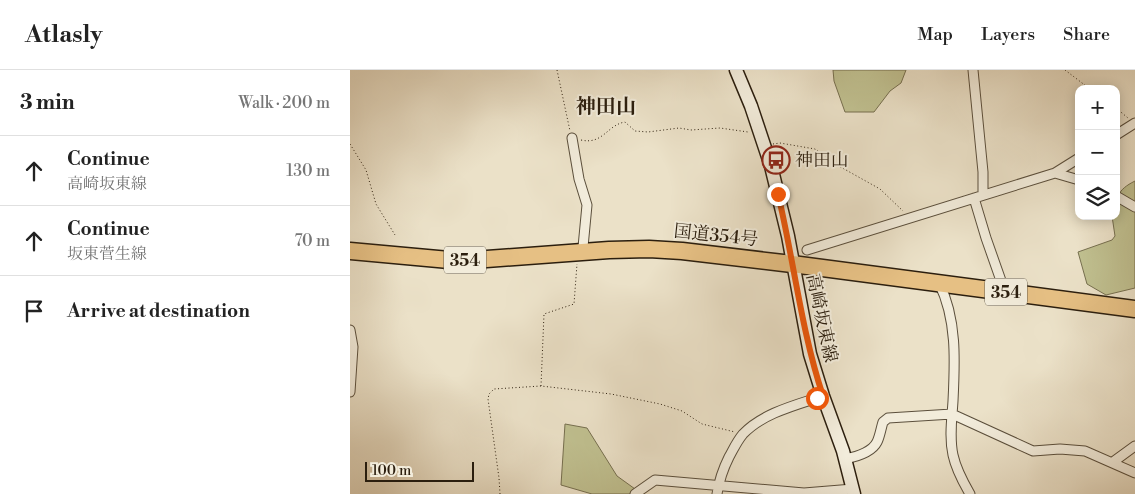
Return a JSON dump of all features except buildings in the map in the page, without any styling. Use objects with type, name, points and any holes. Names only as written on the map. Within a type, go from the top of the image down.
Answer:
[{"type":"highway","name":"国道354号","points":[[350,251],[460,261],[649,249],[711,254],[1135,309]]},
{"type":"main road","name":"高崎坂東線","points":[[736,70],[752,106],[763,139],[780,203],[810,354],[854,492]]},
{"type":"street","points":[[973,70],[983,172],[983,195]]},
{"type":"street","points":[[1120,131],[1132,120]]},
{"type":"street","points":[[572,138],[579,179],[587,205],[583,247],[580,252]]},
{"type":"street","points":[[807,250],[1055,173],[1075,160]]},
{"type":"street","points":[[1055,173],[1075,179]]},
{"type":"street","points":[[974,198],[1005,292]]},
{"type":"street","points":[[1120,198],[1135,207]]},
{"type":"street","points":[[939,283],[946,298],[954,344],[953,453],[962,479],[970,494]]},
{"type":"street","points":[[350,330],[353,347],[350,392]]},
{"type":"street","points":[[718,489],[725,466],[742,435],[755,424],[780,411],[823,396]]},
{"type":"street","points":[[845,459],[855,457],[873,447],[877,442],[885,419],[952,414],[1033,451],[1086,451],[1135,473]]},
{"type":"street","points":[[1113,462],[1135,446]]},
{"type":"street","points":[[635,494],[655,480],[718,489],[804,493],[854,492]]},
{"type":"path","points":[[557,70],[572,138],[588,141],[595,140],[602,137],[615,124],[626,122],[635,131],[720,128],[780,143],[815,149],[854,176],[880,189],[910,218]]},
{"type":"path","points":[[1065,70],[1085,85]]},
{"type":"path","points":[[1120,111],[1132,120]]},
{"type":"path","points":[[350,144],[366,170],[376,204],[395,235]]},
{"type":"path","points":[[542,386],[544,314],[574,304],[575,272],[580,252]]},
{"type":"path","points":[[500,494],[488,399],[489,394],[494,389],[542,386],[611,394],[660,404],[682,411],[702,424],[742,435]]},
{"type":"green space","points":[[833,70],[906,70],[901,83],[890,91],[874,112],[845,112],[834,81]]},
{"type":"green space","points":[[1135,181],[1135,288],[1106,295],[1087,284],[1078,252],[1112,240],[1115,236],[1113,220],[1120,220],[1120,193]]},
{"type":"green space","points":[[565,424],[587,428],[617,476],[642,494],[592,494],[561,485]]},
{"type":"place","name":"神田山","points":[[776,160]]},
{"type":"district","name":"神田山","points":[[606,106]]},
{"type":"route","points":[[778,194],[788,236],[804,328],[823,396],[817,398]]}]
